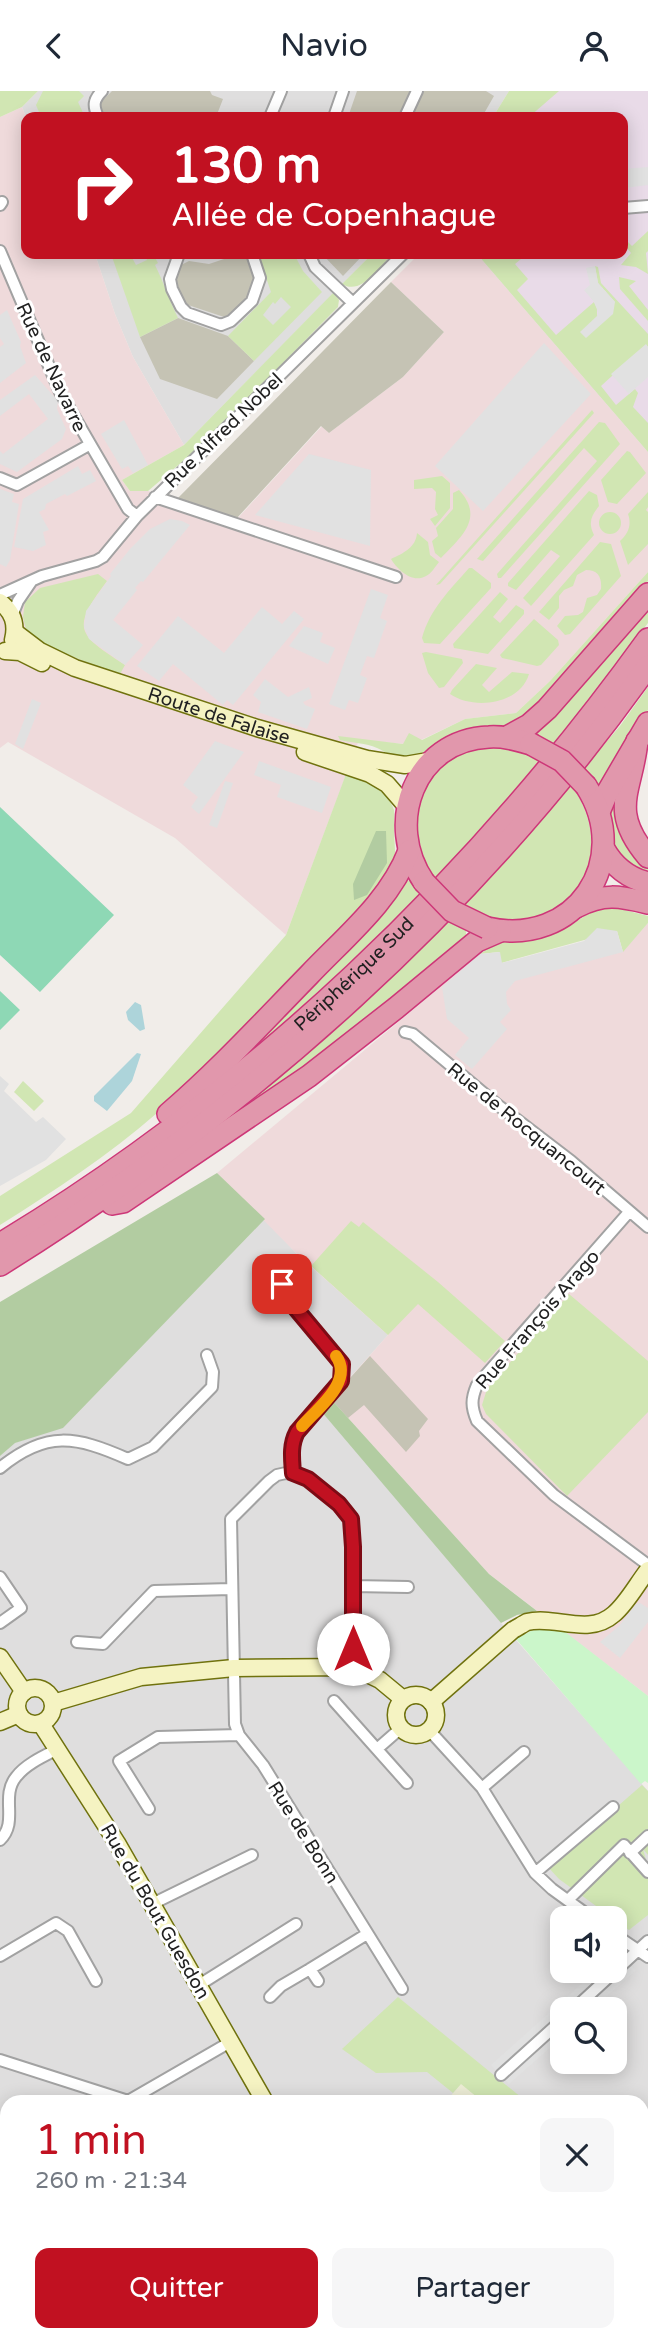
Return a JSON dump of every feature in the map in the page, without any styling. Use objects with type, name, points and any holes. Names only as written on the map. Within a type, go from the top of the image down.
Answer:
[{"type":"highway","points":[[507,737],[529,725],[547,709],[648,594]]},
{"type":"highway","name":"Périphérique Sud","points":[[0,1265],[86,1200],[304,1019],[419,912],[543,773],[648,639]]},
{"type":"highway","name":"Périphérique Sud","points":[[0,1244],[86,1200],[198,1128],[259,1080],[380,972],[457,894],[543,800],[648,666]]},
{"type":"highway","points":[[599,812],[607,793],[643,732]]},
{"type":"highway","points":[[643,732],[626,788],[625,811],[633,837],[648,857]]},
{"type":"highway","points":[[575,908],[589,891],[599,871],[604,849],[604,830],[599,812],[586,786],[562,761],[531,744],[507,737],[468,740],[434,760],[413,789],[407,807],[405,837],[408,851],[424,882],[452,911],[469,921],[494,930],[516,932],[540,928],[562,918],[575,908],[608,896],[648,903]]},
{"type":"highway","points":[[604,849],[612,863],[626,874],[648,883]]},
{"type":"highway","points":[[408,851],[393,885],[369,912],[219,1067],[135,1143],[101,1169],[86,1200],[122,1202],[232,1129],[350,1045],[494,930]]},
{"type":"street","points":[[96,112],[95,98],[102,91]]},
{"type":"street","points":[[272,112],[281,91]]},
{"type":"street","points":[[336,112],[343,91]]},
{"type":"street","points":[[407,112],[416,91]]},
{"type":"street","points":[[628,208],[648,206]]},
{"type":"street","name":"Rue de Navarre","points":[[0,251],[60,392],[128,509],[137,516]]},
{"type":"street","points":[[177,259],[170,279],[181,307],[187,313],[221,325],[231,321],[252,301],[260,278],[254,259]]},
{"type":"street","points":[[311,259],[315,267],[353,303]]},
{"type":"street","name":"Rue Alfred Nobel","points":[[0,595],[55,572],[103,557],[155,497],[398,259]]},
{"type":"street","name":"Rue de Navarre","points":[[0,478],[17,485],[89,445]]},
{"type":"street","points":[[155,497],[396,577]]},
{"type":"street","points":[[3,653],[13,639],[18,601],[31,582]]},
{"type":"street","name":"Route de Falaise","points":[[0,602],[14,624],[40,651],[75,668],[257,728],[367,759],[405,765],[434,760]]},
{"type":"street","name":"Route de Falaise","points":[[3,653],[20,652],[110,690],[352,767],[387,784],[407,807]]},
{"type":"street","name":"Rue de Rocquancourt","points":[[405,1032],[413,1034],[499,1106],[571,1161],[648,1227]]},
{"type":"street","name":"Rue François Arago","points":[[629,1212],[477,1385],[471,1408],[477,1421],[554,1495],[648,1568]]},
{"type":"street","points":[[285,1271],[282,1284],[287,1298],[342,1364],[341,1381],[292,1441],[293,1473]]},
{"type":"street","points":[[0,1468],[18,1453],[33,1446],[61,1440],[95,1444],[128,1459],[153,1447],[212,1387],[213,1372],[207,1355]]},
{"type":"street","points":[[149,1809],[119,1761],[158,1737],[239,1735],[235,1724],[231,1519],[277,1475],[293,1473],[308,1479],[339,1504],[351,1519],[353,1667]]},
{"type":"street","points":[[431,1702],[513,1630],[527,1622],[586,1626],[614,1615],[648,1568]]},
{"type":"street","points":[[0,1577],[22,1608],[0,1623]]},
{"type":"street","points":[[354,1586],[408,1587]]},
{"type":"street","points":[[77,1641],[103,1644],[154,1591],[231,1589]]},
{"type":"street","points":[[0,1657],[24,1692]]},
{"type":"street","points":[[53,1703],[141,1677],[234,1668],[353,1667],[380,1680],[403,1699]]},
{"type":"street","points":[[29,1689],[40,1689],[50,1696],[53,1703],[50,1717],[41,1724],[28,1723],[19,1714],[18,1702],[29,1689]]},
{"type":"street","points":[[416,1695],[431,1702],[436,1716],[429,1730],[415,1735],[401,1728],[396,1714],[403,1699],[416,1695]]},
{"type":"street","points":[[334,1701],[407,1783]]},
{"type":"street","points":[[0,1722],[19,1714]]},
{"type":"street","name":"Rue du Bout Guesdon","points":[[41,1724],[152,1904],[261,2095]]},
{"type":"street","points":[[377,1749],[401,1728]]},
{"type":"street","points":[[429,1730],[482,1788],[535,1873],[576,1906]]},
{"type":"street","name":"Rue de Bonn","points":[[239,1735],[262,1765],[402,1989]]},
{"type":"street","points":[[0,1840],[9,1825],[8,1793],[17,1775],[58,1749]]},
{"type":"street","points":[[482,1788],[524,1752]]},
{"type":"street","points":[[535,1873],[613,1807]]},
{"type":"street","points":[[630,1853],[648,1836]]},
{"type":"street","points":[[568,1900],[624,1845],[648,1872]]},
{"type":"street","points":[[152,1904],[252,1855]]},
{"type":"street","points":[[0,1955],[56,1923],[68,1931],[96,1981]]},
{"type":"street","points":[[199,1985],[296,1924]]},
{"type":"street","points":[[270,1997],[281,1986],[367,1934]]},
{"type":"street","points":[[589,1997],[643,1954],[648,1941]]},
{"type":"street","points":[[627,1943],[643,1954]]},
{"type":"street","points":[[310,1969],[318,1981]]},
{"type":"street","points":[[501,2075],[550,2031]]},
{"type":"street","points":[[140,2095],[232,2041]]},
{"type":"street","points":[[0,2060],[107,2095]]},
{"type":"shaded area","points":[[38,91],[509,91],[496,112],[24,112],[22,107]]},
{"type":"shaded area","points":[[112,91],[210,91],[212,95],[223,99],[218,112],[100,112],[101,102]]},
{"type":"shaded area","points":[[357,91],[486,91],[494,96],[485,112],[350,112]]},
{"type":"shaded area","points":[[544,91],[648,91],[648,452],[481,259],[628,259],[628,112],[517,112]]},
{"type":"shaded area","points":[[22,107],[24,112],[21,112],[21,259],[97,259],[133,357],[184,445],[122,480],[130,491],[148,491],[238,518],[322,426],[329,433],[403,377],[444,332],[391,282],[414,259],[481,259],[648,452],[648,572],[550,681],[516,713],[465,719],[421,740],[404,744],[359,740],[286,935],[175,838],[8,742],[0,748],[0,117]]},
{"type":"shaded area","points":[[648,167],[648,185],[628,188],[628,169]]},
{"type":"shaded area","points":[[97,259],[367,259],[184,445],[133,357]]},
{"type":"shaded area","points":[[224,259],[247,259],[254,280],[248,298],[227,318],[185,304],[175,283],[181,265],[189,261],[209,264]]},
{"type":"shaded area","points":[[327,259],[359,259],[343,276]]},
{"type":"shaded area","points":[[595,266],[598,283],[615,302],[613,314],[586,338],[580,332],[598,312],[584,290],[590,285],[586,268]]},
{"type":"shaded area","points":[[391,282],[444,332],[403,377],[329,433],[321,426],[237,518],[178,498]]},
{"type":"shaded area","points":[[7,310],[21,342],[26,363],[0,383],[0,347],[4,344],[0,338],[0,315]]},
{"type":"shaded area","points":[[178,318],[228,336],[254,361],[217,399],[160,379],[140,337]]},
{"type":"shaded area","points":[[544,343],[591,394],[483,511],[435,466]]},
{"type":"shaded area","points":[[646,344],[648,377],[629,394],[611,374]]},
{"type":"shaded area","points":[[35,375],[58,401],[57,409],[66,429],[62,439],[17,472],[0,464],[0,451],[3,454],[48,419],[29,394],[0,416],[0,400]]},
{"type":"shaded area","points":[[124,420],[148,465],[133,473],[128,466],[122,469],[101,434]]},
{"type":"shaded area","points":[[309,454],[371,470],[370,546],[255,515]]},
{"type":"shaded area","points":[[78,466],[82,474],[90,470],[96,481],[46,504],[45,509],[39,512],[49,530],[43,532],[46,545],[33,551],[14,547],[23,499]]},
{"type":"shaded area","points":[[0,489],[14,494],[12,502],[19,504],[10,560],[6,567],[0,564]]},
{"type":"shaded area","points":[[170,519],[190,525],[135,588],[137,590],[113,620],[143,645],[125,665],[89,639],[84,627],[86,611],[130,549],[150,529]]},
{"type":"shaded area","points":[[371,589],[388,595],[380,618],[387,621],[374,658],[367,656],[360,675],[367,678],[358,703],[349,700],[345,710],[329,704]]},
{"type":"shaded area","points":[[262,607],[282,624],[294,611],[304,619],[233,705],[227,700],[223,705],[173,664],[159,681],[137,666],[178,616],[224,653]]},
{"type":"shaded area","points":[[304,626],[323,633],[320,642],[335,648],[328,664],[289,646]]},
{"type":"shaded area","points":[[265,679],[288,697],[309,687],[312,698],[303,702],[315,709],[307,729],[258,712],[261,702],[253,695]]},
{"type":"shaded area","points":[[32,699],[41,703],[23,749],[15,744]]},
{"type":"shaded area","points":[[215,741],[244,752],[199,814],[191,807],[198,797],[183,785]]},
{"type":"shaded area","points":[[259,761],[331,787],[322,813],[277,797],[281,785],[254,775]]},
{"type":"shaded area","points":[[225,781],[233,783],[217,828],[209,825]]},
{"type":"shaded area","points":[[648,923],[648,1696],[489,1574],[331,1399],[388,1335],[296,1253],[217,1173],[480,954],[502,963],[623,951]]},
{"type":"shaded area","points":[[597,928],[617,931],[623,952],[515,981],[506,992],[507,1004],[511,1010],[500,1022],[507,1029],[472,1069],[455,1055],[469,1038],[447,1019],[442,987],[480,954],[500,952],[502,963],[584,941]]},
{"type":"shaded area","points":[[0,1076],[9,1084],[4,1091],[36,1122],[43,1117],[66,1139],[46,1160],[0,1186]]},
{"type":"shaded area","points":[[265,1219],[296,1253],[388,1335],[321,1410],[648,1791],[648,2095],[0,2095],[0,1456],[14,1443],[63,1427]]},
{"type":"shaded area","points":[[370,1356],[428,1419],[419,1431],[420,1436],[406,1452],[364,1405],[348,1418],[331,1399]]},
{"type":"shaded area","points":[[640,1603],[648,1608],[648,1622],[620,1658],[600,1642]]},
{"type":"shaded area","points":[[627,1964],[636,1970],[627,1978]]},
{"type":"shaded area","points":[[583,1983],[621,1983],[606,1997],[567,1997]]},
{"type":"shaded area","points":[[550,2012],[550,2048],[509,2084],[491,2065]]},
{"type":"green space","points":[[0,91],[38,91],[22,107],[0,117]]},
{"type":"green space","points":[[43,91],[79,91],[84,96],[78,102],[83,112],[39,112],[36,105]]},
{"type":"green space","points":[[509,91],[559,91],[535,112],[496,112]]},
{"type":"green space","points":[[648,231],[648,274],[636,267],[621,265],[631,253],[628,242],[632,246]]},
{"type":"green space","points":[[113,259],[133,259],[136,265],[146,259],[156,259],[158,263],[155,265],[178,318],[140,337]]},
{"type":"green space","points":[[260,259],[297,259],[303,271],[322,292],[254,361],[228,336],[271,292]],"holes":[[[281,297],[291,307],[273,325],[263,315],[273,302],[275,304]]]},
{"type":"green space","points":[[367,259],[388,259],[363,283],[349,287],[342,284]]},
{"type":"green space","points":[[481,259],[521,259],[515,264],[528,279],[517,290],[556,335],[594,302],[597,316],[615,302],[598,283],[595,266],[598,267],[601,283],[648,334],[648,347],[646,345],[601,386],[616,405],[635,389],[638,393],[633,407],[648,423],[648,452]]},
{"type":"green space","points":[[619,277],[636,281],[629,286],[648,310],[648,321],[620,289]]},
{"type":"green space","points":[[334,292],[339,300],[338,307],[203,444],[148,491],[130,491],[122,480],[184,445]]},
{"type":"green space","points":[[592,410],[594,413],[440,584],[436,585]]},
{"type":"green space","points":[[599,422],[605,423],[620,444],[501,578],[498,578],[497,574],[597,461],[584,448],[483,561],[477,559]]},
{"type":"green space","points":[[627,451],[646,473],[617,504],[608,502],[601,480]]},
{"type":"green space","points":[[442,476],[450,483],[450,508],[435,526],[430,519],[438,515],[435,509],[436,492],[432,488],[414,489],[414,480]]},
{"type":"green space","points":[[459,490],[467,500],[470,518],[462,535],[441,558],[435,553],[432,541],[438,536],[436,528],[453,509],[453,493]]},
{"type":"green space","points":[[589,491],[597,495],[599,506],[591,520],[594,535],[531,606],[523,598],[560,556],[551,550],[516,590],[508,586],[508,583]]},
{"type":"green space","points":[[648,492],[648,544],[628,565],[620,541],[628,529],[628,514]]},
{"type":"green space","points":[[610,512],[618,515],[621,523],[618,531],[610,534],[602,531],[599,523],[602,515]]},
{"type":"green space","points":[[417,533],[428,542],[430,555],[439,562],[428,575],[421,578],[410,577],[391,559],[412,546]]},
{"type":"green space","points":[[600,542],[611,544],[621,576],[570,634],[565,635],[557,626],[565,616],[583,612],[587,598],[597,595],[601,589],[601,581],[596,573],[586,570],[577,575],[573,586],[559,596],[559,608],[549,620],[539,612]]},
{"type":"green space","points":[[469,568],[491,583],[491,588],[440,644],[424,643],[422,638],[425,628],[435,609]]},
{"type":"green space","points":[[648,572],[648,581],[559,684],[516,721],[503,726],[459,732],[424,752],[401,758],[373,746],[340,740],[338,736],[403,744],[409,733],[422,740],[465,719],[516,713],[550,681]]},
{"type":"green space","points":[[98,574],[107,581],[88,610],[84,621],[85,630],[97,646],[125,665],[119,676],[38,642],[26,630],[23,617],[25,602],[40,588]]},
{"type":"green space","points":[[500,592],[508,599],[493,617],[500,623],[516,605],[524,610],[524,614],[488,654],[454,648],[453,644]]},
{"type":"green space","points":[[648,604],[648,623],[554,744],[531,735]]},
{"type":"green space","points":[[534,619],[558,640],[559,645],[537,666],[502,658],[500,655]]},
{"type":"green space","points":[[422,653],[462,659],[463,663],[444,687],[439,688],[428,673]]},
{"type":"green space","points":[[476,664],[497,668],[482,685],[489,692],[512,672],[529,674],[516,692],[495,702],[471,702],[450,694]]},
{"type":"green space","points":[[648,687],[648,710],[597,789],[582,770],[620,726]]},
{"type":"green space","points":[[503,745],[543,759],[435,882],[421,856],[414,827],[416,810],[424,790],[440,764],[453,755],[473,748]]},
{"type":"green space","points":[[346,774],[381,791],[394,810],[395,855],[390,877],[276,998],[188,1085],[100,1158],[0,1225],[0,1196],[131,1113],[286,935]]},
{"type":"green space","points":[[570,783],[582,803],[592,846],[589,867],[582,886],[569,902],[551,914],[502,923],[486,919],[460,906]]},
{"type":"green space","points":[[619,783],[648,867],[648,875],[629,868],[613,848],[606,818]]},
{"type":"green space","points":[[0,807],[114,915],[40,992],[0,955]]},
{"type":"green space","points":[[376,831],[386,831],[387,863],[367,895],[354,900],[353,884]]},
{"type":"green space","points":[[404,878],[411,882],[420,896],[342,974],[205,1091]]},
{"type":"green space","points":[[613,907],[648,916],[648,923],[623,952],[617,931],[501,963],[499,952],[480,954],[497,942],[527,941],[571,925],[597,908]]},
{"type":"green space","points":[[446,920],[466,931],[466,936],[315,1064],[225,1121],[359,1007]]},
{"type":"green space","points":[[0,991],[20,1010],[0,1030]]},
{"type":"green space","points":[[23,1081],[44,1101],[34,1111],[14,1092]]},
{"type":"green space","points":[[217,1173],[265,1219],[63,1428],[15,1443],[0,1456],[0,1302]]},
{"type":"green space","points":[[351,1221],[359,1227],[363,1222],[438,1282],[505,1341],[485,1363],[418,1304],[388,1335],[311,1266]]},
{"type":"green space","points":[[569,1294],[648,1361],[648,1412],[567,1496],[486,1414],[482,1405],[487,1389]]},
{"type":"green space","points":[[331,1399],[489,1574],[537,1611],[517,1615],[501,1623],[321,1411]]},
{"type":"green space","points":[[540,1629],[564,1631],[648,1696],[648,1783],[645,1781],[641,1784],[516,1639]]},
{"type":"green space","points":[[642,1785],[648,1791],[648,1855],[643,1849],[648,1867],[648,1915],[629,1930],[627,1906],[596,1906],[559,1879],[548,1867]]},
{"type":"green space","points":[[398,1997],[518,2095],[474,2095],[461,2084],[453,2093],[427,2072],[376,2073],[342,2049]]},
{"type":"green space","points":[[461,2083],[475,2095],[452,2095]]},
{"type":"water","points":[[135,1002],[141,1005],[145,1029],[140,1031],[128,1020],[126,1012]]},
{"type":"water","points":[[137,1053],[141,1054],[132,1081],[107,1111],[94,1101],[94,1096]]},
{"type":"slow traffic","points":[[302,1426],[341,1381],[342,1364],[336,1356]]},
{"type":"route","points":[[282,1284],[287,1298],[342,1364],[341,1381],[292,1441],[292,1462],[293,1473],[308,1479],[339,1504],[351,1519],[353,1649]]}]
